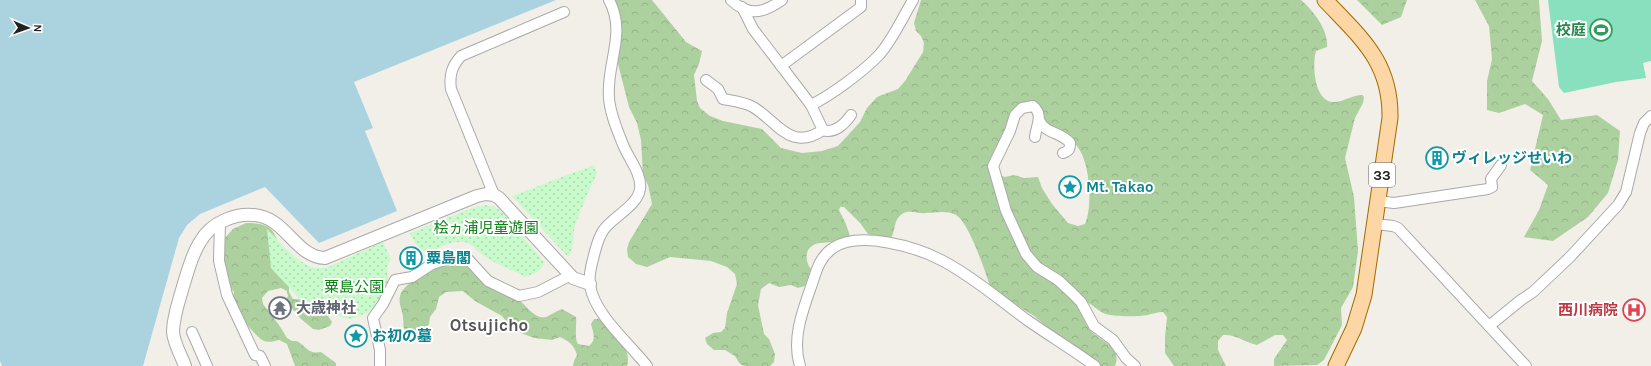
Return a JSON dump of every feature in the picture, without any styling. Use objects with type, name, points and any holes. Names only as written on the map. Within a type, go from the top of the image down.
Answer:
[{"type":"main road","name":"33","points":[[1325,0],[1365,42],[1379,63],[1385,76],[1390,101],[1390,118],[1364,295],[1354,328],[1336,366]]},
{"type":"street","points":[[609,0],[617,24],[610,75],[609,99],[613,117],[639,178],[640,191],[634,201],[606,226],[602,232],[590,270],[590,284],[594,300],[608,321],[646,366]]},
{"type":"street","points":[[731,0],[751,11],[764,11],[782,0]]},
{"type":"street","points":[[781,66],[861,7],[860,0]]},
{"type":"street","points":[[811,105],[820,101],[879,55],[913,0]]},
{"type":"street","points":[[742,7],[753,29],[811,105],[823,130]]},
{"type":"street","points":[[564,12],[461,56],[455,62],[451,71],[450,79],[451,88],[494,195],[511,210],[573,278],[590,284]]},
{"type":"street","points":[[706,80],[718,89],[723,99],[751,106],[766,116],[789,136],[803,138],[812,136],[823,130],[827,131],[836,129],[844,124],[851,115]]},
{"type":"street","points":[[1063,153],[1068,151],[1070,148],[1070,143],[1065,138],[1047,129],[1041,124],[1039,113],[1033,106],[1022,108],[1015,115],[1010,131],[993,166],[1006,211],[1015,234],[1030,260],[1037,267],[1058,280],[1081,302],[1094,326],[1113,340],[1126,358],[1135,366]]},
{"type":"street","points":[[1626,192],[1640,133],[1644,123],[1651,116]]},
{"type":"street","points":[[1035,137],[1036,128],[1040,120]]},
{"type":"street","points":[[1378,201],[1394,203],[1488,189],[1492,187],[1491,179],[1501,165]]},
{"type":"street","points":[[1489,326],[1527,295],[1533,292],[1570,257],[1618,205],[1637,178]]},
{"type":"street","points":[[185,366],[174,340],[173,323],[175,314],[186,278],[200,241],[210,230],[229,218],[239,215],[262,216],[282,227],[304,250],[318,258],[325,258],[477,196],[486,194],[494,195]]},
{"type":"street","points":[[220,223],[219,261],[227,295],[255,355],[260,356],[265,366]]},
{"type":"street","points":[[1375,224],[1398,228],[1526,366]]},
{"type":"street","points":[[800,366],[797,348],[799,323],[817,267],[832,248],[853,240],[880,242],[921,251],[942,261],[959,270],[1051,337],[1095,366]]},
{"type":"street","points":[[380,366],[380,350],[373,318],[383,304],[395,280],[412,277],[432,264],[460,255],[467,258],[488,281],[519,296],[538,292],[571,275]]},
{"type":"street","points":[[192,332],[207,366]]},
{"type":"green space","points":[[612,0],[652,0],[686,42],[702,51],[699,64],[694,75],[697,101],[700,108],[710,116],[723,121],[762,129],[781,148],[802,153],[822,151],[838,146],[860,122],[867,108],[877,97],[898,89],[905,81],[923,52],[924,43],[921,36],[916,31],[914,23],[921,0],[1301,0],[1319,21],[1327,41],[1327,47],[1316,51],[1314,64],[1316,81],[1321,95],[1326,100],[1332,102],[1358,95],[1362,95],[1364,97],[1363,103],[1355,118],[1345,158],[1354,197],[1358,251],[1353,287],[1341,308],[1342,325],[1324,360],[1317,365],[1274,366],[1274,359],[1287,340],[1283,335],[1275,335],[1257,345],[1236,337],[1223,335],[1218,341],[1218,350],[1226,366],[1174,366],[1165,353],[1167,317],[1163,312],[1137,316],[1112,315],[1103,313],[1084,301],[1080,307],[1088,327],[1116,353],[1117,359],[1115,366],[1101,366],[1092,358],[1065,342],[1034,316],[991,289],[966,227],[956,215],[945,212],[905,213],[897,219],[891,238],[879,238],[868,234],[860,223],[844,207],[840,207],[839,210],[850,236],[836,241],[816,244],[809,248],[807,257],[808,264],[811,269],[805,286],[798,288],[791,285],[779,287],[769,283],[761,289],[758,305],[764,334],[769,339],[775,354],[774,362],[770,366],[744,366],[740,364],[735,356],[725,350],[714,350],[707,344],[705,338],[713,333],[721,332],[725,328],[727,313],[737,284],[735,274],[727,267],[711,261],[670,257],[647,267],[636,264],[628,257],[627,249],[629,242],[652,204],[648,185],[643,175],[641,140],[637,123],[629,107],[618,64],[619,43]],"holes":[[[1029,103],[1037,105],[1043,111],[1044,123],[1070,139],[1081,153],[1085,162],[1089,184],[1089,206],[1085,224],[1078,226],[1068,223],[1052,204],[1042,188],[1038,177],[1024,178],[1014,175],[1005,177],[999,175],[994,157]]]},
{"type":"green space","points":[[1357,0],[1407,0],[1401,17],[1382,25]]},
{"type":"green space","points":[[1475,0],[1539,0],[1542,41],[1532,81],[1548,99],[1561,120],[1597,115],[1620,131],[1618,160],[1608,193],[1588,217],[1553,241],[1524,237],[1539,210],[1548,185],[1530,170],[1543,115],[1525,104],[1499,113],[1487,110],[1487,81],[1492,59],[1489,26]]},
{"type":"green space","name":"校庭","points":[[1548,0],[1651,0],[1651,61],[1643,63],[1646,78],[1616,82],[1564,93],[1559,87]]},
{"type":"green space","name":"桧ヵ浦児童遊園","points":[[594,165],[597,173],[575,226],[572,250],[568,257],[512,196]]},
{"type":"green space","name":"桧ヵ浦児童遊園","points":[[485,205],[493,206],[501,211],[545,263],[538,272],[526,277],[495,262],[465,242],[445,245],[433,251],[427,252],[422,250],[416,244],[410,233],[472,208]]},
{"type":"green space","points":[[246,223],[263,225],[272,231],[282,253],[289,285],[289,292],[293,299],[308,300],[323,308],[332,322],[330,326],[319,330],[313,329],[300,318],[290,306],[286,300],[288,296],[287,291],[281,288],[268,291],[262,298],[263,304],[287,338],[292,341],[297,341],[308,350],[313,352],[321,352],[336,363],[336,366],[295,366],[287,344],[279,340],[272,342],[264,341],[251,330],[241,317],[234,305],[234,292],[228,284],[223,257],[224,239],[233,229]]},
{"type":"green space","name":"粟島公園","points":[[267,229],[298,259],[311,267],[316,268],[328,267],[383,242],[391,259],[387,266],[389,287],[374,310],[352,319],[326,314],[301,300],[271,268]]},
{"type":"green space","points":[[457,259],[471,268],[491,288],[518,299],[530,311],[538,316],[546,317],[562,309],[576,317],[576,335],[578,344],[589,346],[594,338],[591,324],[594,319],[599,319],[615,334],[624,346],[628,359],[627,366],[573,366],[577,355],[571,344],[560,337],[552,340],[534,338],[521,333],[510,326],[502,316],[475,301],[463,291],[446,292],[439,297],[436,309],[430,317],[429,324],[423,334],[415,336],[406,333],[400,302],[400,296],[403,290],[408,284],[424,274]]},
{"type":"water","points":[[0,0],[556,0],[354,82],[373,128],[365,131],[397,211],[319,243],[265,187],[200,214],[187,225],[179,238],[143,366],[2,366],[0,361]]},
{"type":"place","name":"校庭","points":[[1601,30]]},
{"type":"place","name":"ヴィレッジせいわ","points":[[1437,158]]},
{"type":"place","name":"Mt. Takao","points":[[1070,187]]},
{"type":"place","name":"粟島閣","points":[[411,258]]},
{"type":"place","name":"大歳神社","points":[[280,308]]},
{"type":"place","name":"西川病院","points":[[1634,310]]},
{"type":"place","name":"お初の墓","points":[[356,336]]},
{"type":"district","name":"Otsujicho","points":[[489,325]]}]
